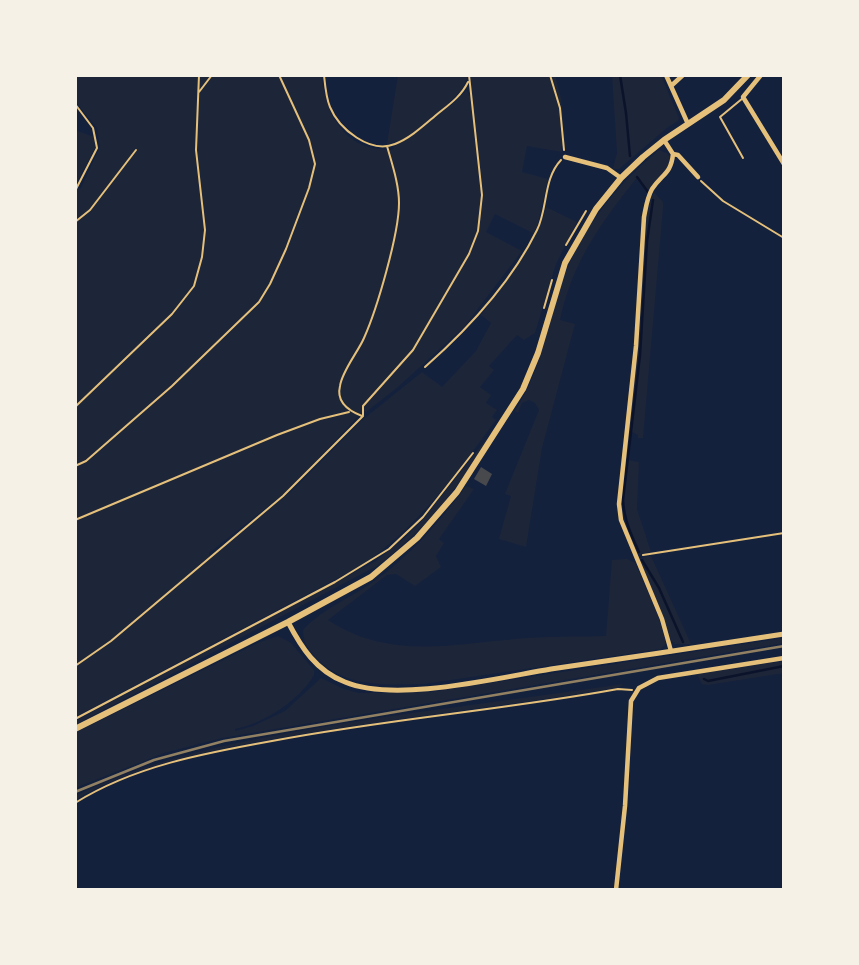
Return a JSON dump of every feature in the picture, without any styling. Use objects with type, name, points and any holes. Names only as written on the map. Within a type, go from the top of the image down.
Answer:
[{"type":"main road","points":[[75,729],[288,622],[371,577],[417,538],[457,492],[523,389],[538,353],[555,290],[588,220],[621,178],[664,140],[724,100],[748,75]]},
{"type":"street","points":[[666,75],[688,124]]},
{"type":"street","points":[[671,86],[683,75]]},
{"type":"street","points":[[761,75],[743,97],[784,164]]},
{"type":"street","points":[[664,140],[673,154],[672,165],[666,176],[654,185],[644,218],[636,346],[619,486],[621,520],[662,619],[671,651]]},
{"type":"street","points":[[673,154],[678,155],[698,177]]},
{"type":"street","points":[[565,157],[607,168],[621,178]]},
{"type":"street","points":[[288,622],[304,651],[322,670],[345,683],[373,688],[408,689],[784,634]]},
{"type":"street","points":[[616,890],[625,806],[629,711],[636,691],[659,678],[784,658]]},
{"type":"lane","points":[[743,97],[720,117],[743,158]]},
{"type":"path","points":[[75,407],[172,314],[194,286],[202,257],[205,230],[196,150],[199,75]]},
{"type":"path","points":[[198,93],[212,75]]},
{"type":"path","points":[[75,466],[86,461],[172,386],[259,302],[270,284],[309,188],[314,164],[309,140],[279,75]]},
{"type":"path","points":[[324,75],[330,108],[345,128],[365,142],[377,146],[392,145],[415,133],[460,95],[469,81]]},
{"type":"path","points":[[75,666],[111,641],[283,496],[363,416],[363,406],[413,350],[469,254],[478,231],[482,195],[469,75]]},
{"type":"path","points":[[425,367],[477,317],[527,249],[538,227],[552,172],[565,157],[560,108],[550,75]]},
{"type":"path","points":[[75,104],[93,128],[97,148],[75,191]]},
{"type":"path","points":[[350,412],[340,400],[340,385],[364,337],[379,293],[398,218],[398,189],[387,146]]},
{"type":"path","points":[[75,222],[90,210],[135,150]]},
{"type":"path","points":[[698,177],[723,201],[784,238]]},
{"type":"path","points":[[563,253],[588,208]]},
{"type":"path","points":[[542,312],[555,273]]},
{"type":"path","points":[[75,520],[320,419],[350,412],[363,416]]},
{"type":"path","points":[[75,719],[335,582],[389,550],[423,517],[472,454]]},
{"type":"path","points":[[635,557],[784,533]]},
{"type":"path","points":[[75,803],[94,792],[150,770],[233,747],[363,724],[441,717],[618,689],[636,691]]},
{"type":"shaded area","points":[[75,75],[321,75],[334,119],[341,128],[358,143],[392,150],[398,141],[387,144],[398,75],[468,75],[463,88],[444,108],[450,106],[467,90],[469,96],[471,95],[471,75],[555,75],[561,98],[565,146],[561,146],[562,152],[527,146],[522,172],[548,179],[537,227],[533,233],[495,214],[486,232],[522,251],[464,327],[398,387],[366,412],[363,411],[290,489],[209,553],[209,556],[293,490],[361,421],[422,372],[442,387],[476,351],[491,323],[481,315],[527,250],[546,207],[577,222],[556,264],[535,333],[524,340],[517,335],[489,366],[494,370],[480,387],[491,395],[486,403],[497,410],[492,417],[496,420],[450,481],[417,518],[359,567],[75,717],[75,189],[81,188],[100,147],[97,128],[75,101]]},
{"type":"shaded area","points":[[612,75],[661,75],[679,118],[619,169],[613,169],[617,153]]},
{"type":"shaded area","points":[[75,130],[94,137],[95,148],[75,186]]},
{"type":"shaded area","points":[[659,150],[667,153],[670,158],[667,169],[647,192],[636,179],[599,228],[572,280],[560,320],[575,324],[542,448],[526,547],[499,539],[511,496],[505,494],[539,410],[535,403],[529,400],[522,403],[518,413],[515,411],[539,361],[564,277],[581,240],[603,207]]},
{"type":"shaded area","points":[[654,192],[663,202],[663,208],[643,438],[638,438],[638,435],[628,430],[640,327],[643,240]]},
{"type":"shaded area","points":[[488,437],[440,508],[410,539],[377,566],[75,725],[75,721],[376,561],[407,536],[425,517]]},
{"type":"shaded area","points":[[631,438],[628,460],[639,462],[637,509],[651,552],[640,554],[636,551],[625,521],[622,496],[628,439]]},
{"type":"shaded area","points":[[466,486],[474,489],[439,539],[444,543],[436,556],[441,567],[415,586],[396,574],[387,575],[328,620],[350,632],[396,645],[442,646],[538,637],[606,636],[612,560],[627,559],[635,563],[648,592],[663,630],[665,645],[661,649],[424,684],[364,682],[337,674],[325,666],[307,646],[303,630],[319,616],[373,582],[412,550],[446,513]]},
{"type":"shaded area","points":[[651,556],[691,644],[675,644],[671,640],[640,563],[641,558]]},
{"type":"shaded area","points":[[278,636],[291,643],[314,670],[314,675],[300,693],[280,710],[235,731],[285,711],[321,678],[359,693],[431,692],[784,638],[784,643],[222,738],[164,753],[75,788],[75,733],[260,642]]},
{"type":"shaded area","points":[[784,661],[784,673],[708,685],[702,684],[697,674]]},
{"type":"shaded area","points":[[623,684],[617,688],[355,726],[219,749],[144,769],[75,800],[75,796],[131,772],[246,741],[384,717]]},
{"type":"building","points":[[481,467],[492,474],[486,486],[474,479]]},
{"type":"waterway","points":[[620,75],[630,156]]},
{"type":"waterway","points":[[637,177],[648,192]]},
{"type":"waterway","points":[[639,552],[626,520],[623,500],[640,355],[647,241],[653,200]]},
{"type":"waterway","points":[[642,560],[659,588],[683,642]]},
{"type":"waterway","points":[[704,679],[708,681],[784,666]]},
{"type":"railway","points":[[75,792],[154,760],[224,741],[784,646]]}]
